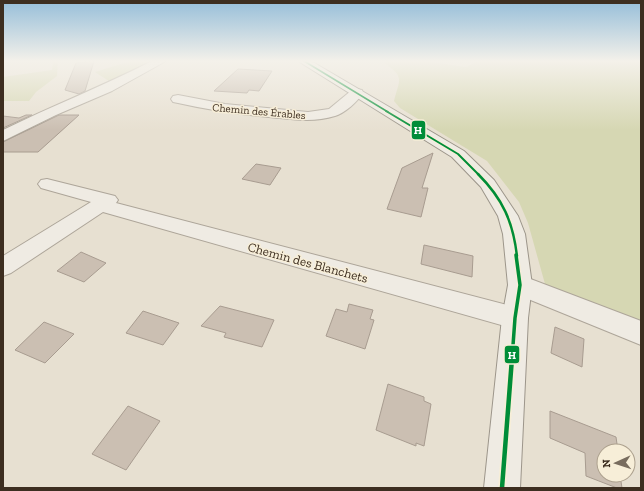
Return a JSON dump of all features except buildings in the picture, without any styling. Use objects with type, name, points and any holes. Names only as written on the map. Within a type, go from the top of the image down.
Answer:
[{"type":"street","points":[[3,136],[51,112],[116,84]]},
{"type":"street","points":[[342,84],[458,154],[476,170],[488,184],[504,209],[510,222],[516,246],[520,285],[515,318],[502,488]]},
{"type":"street","name":"Chemin des Érables","points":[[178,99],[201,105],[238,110],[315,115],[335,111],[357,93]]},
{"type":"street","points":[[3,267],[108,200],[47,184]]},
{"type":"street","name":"Chemin des Blanchets","points":[[100,206],[515,318]]},
{"type":"street","points":[[520,285],[641,333]]},
{"type":"green space","points":[[3,84],[47,84],[36,92],[29,101],[3,101]]},
{"type":"green space","points":[[398,84],[641,84],[641,326],[551,290],[545,284],[528,223],[519,202],[487,161],[400,108],[394,101]]},
{"type":"transit line","name":"H","points":[[342,84],[458,154],[488,184],[508,216],[514,234],[520,285],[515,318],[502,488]]}]
